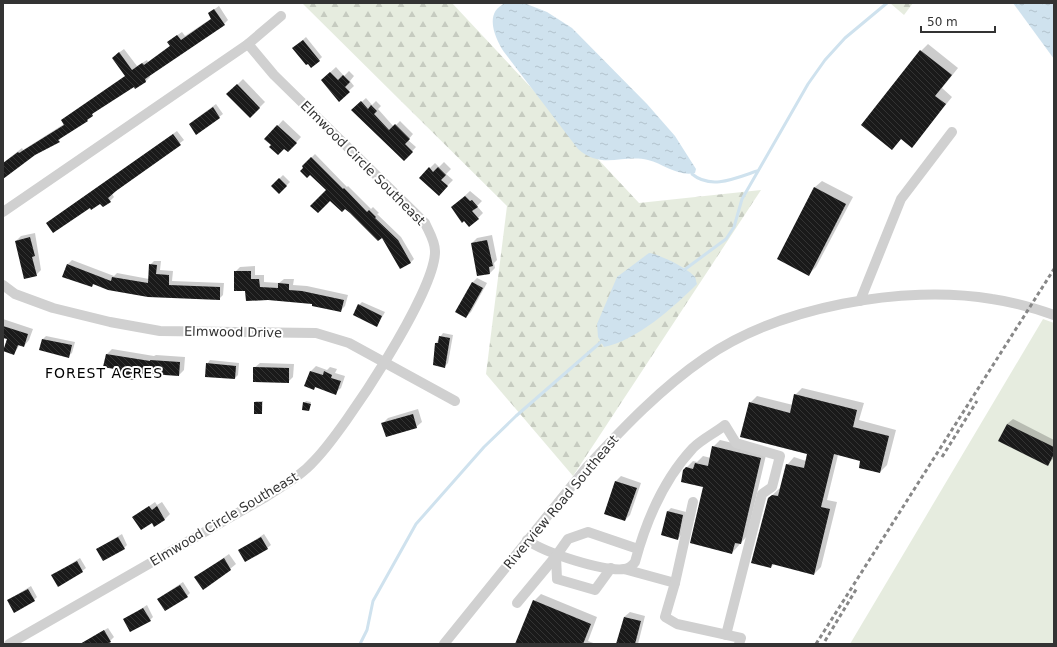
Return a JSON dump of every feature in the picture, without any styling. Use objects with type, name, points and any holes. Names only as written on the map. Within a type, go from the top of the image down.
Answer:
[{"type":"street","points":[[3,212],[248,44],[281,16]]},
{"type":"street","name":"Elmwood Circle Southeast","points":[[9,644],[264,498],[301,474],[315,461],[338,434],[384,362],[417,305],[432,268],[435,252],[433,240],[425,223],[274,75],[248,44]]},
{"type":"street","points":[[860,302],[901,199],[952,132]]},
{"type":"street","name":"Elmwood Drive","points":[[3,285],[15,294],[54,308],[110,322],[160,331],[316,333],[349,343],[455,401]]},
{"type":"street","name":"Riverview Road Southeast","points":[[444,644],[587,467],[613,439],[670,385],[704,358],[734,340],[773,322],[819,309],[900,296],[964,295],[993,299],[1054,315]]},
{"type":"street","points":[[624,569],[631,567],[635,562],[650,514],[671,477],[693,448],[718,429],[725,425],[736,443],[780,456],[772,487],[762,494],[726,635]]},
{"type":"street","points":[[693,502],[675,583],[665,618],[677,624],[741,638],[739,644]]},
{"type":"street","points":[[517,603],[556,556],[568,538],[588,532],[638,549]]},
{"type":"street","points":[[527,540],[537,547],[556,556],[611,568],[624,569],[675,583]]},
{"type":"street","points":[[556,556],[557,579],[595,590],[611,568]]},
{"type":"green space","points":[[302,3],[452,3],[639,203],[761,190],[573,476],[486,374],[507,206]]},
{"type":"green space","points":[[890,3],[913,3],[904,15]]},
{"type":"green space","points":[[1043,319],[1054,323],[1054,644],[850,644]]},
{"type":"water","points":[[506,3],[524,3],[547,12],[572,28],[647,104],[675,136],[696,169],[695,173],[689,174],[677,172],[648,160],[595,159],[578,149],[504,52],[497,40],[493,26],[493,19],[495,12],[499,7]]},
{"type":"water","points":[[1013,3],[1054,3],[1054,59]]},
{"type":"water","points":[[649,253],[666,259],[687,270],[695,277],[697,284],[654,322],[629,338],[616,344],[604,347],[598,337],[597,324],[617,277]]},
{"type":"building","points":[[214,9],[225,25],[145,79],[146,82],[135,89],[134,87],[92,114],[93,116],[87,120],[88,121],[58,140],[60,142],[35,155],[3,179],[3,163],[18,152],[19,153],[64,125],[61,120],[125,76],[112,58],[119,52],[132,70],[142,63],[144,65],[170,46],[167,42],[177,35],[181,40],[211,19],[208,13]]},
{"type":"building","points":[[303,40],[320,61],[311,68],[308,64],[306,65],[292,48]]},
{"type":"building","points":[[920,50],[952,75],[935,96],[946,104],[912,148],[901,139],[892,150],[861,125]]},
{"type":"building","points":[[330,72],[338,80],[343,75],[350,82],[345,87],[350,92],[339,102],[321,80]]},
{"type":"building","points":[[237,84],[260,108],[250,118],[226,94]]},
{"type":"building","points":[[361,101],[368,109],[371,105],[377,111],[374,114],[389,130],[395,124],[410,139],[405,144],[413,152],[404,161],[351,110]]},
{"type":"building","points":[[213,107],[220,118],[196,135],[189,124]]},
{"type":"building","points":[[277,125],[297,143],[288,152],[284,149],[278,155],[269,147],[271,145],[264,139]]},
{"type":"building","points":[[173,134],[181,145],[116,191],[108,198],[111,202],[103,207],[100,204],[91,210],[90,208],[53,233],[46,223]]},
{"type":"building","points":[[311,157],[367,212],[369,210],[376,217],[375,218],[398,240],[411,263],[400,269],[382,238],[378,241],[345,209],[342,212],[330,201],[318,213],[310,206],[326,190],[310,175],[307,178],[300,171],[303,168],[302,166]]},
{"type":"building","points":[[429,167],[433,172],[438,167],[446,175],[441,180],[448,186],[439,196],[419,178]]},
{"type":"building","points":[[279,178],[287,186],[279,194],[271,186]]},
{"type":"building","points":[[814,187],[846,204],[809,276],[777,259]]},
{"type":"building","points":[[465,196],[470,201],[472,200],[478,207],[472,211],[479,219],[469,227],[464,221],[462,223],[451,207]]},
{"type":"building","points":[[30,237],[35,256],[32,257],[37,276],[24,279],[15,241]]},
{"type":"building","points":[[487,240],[493,266],[489,267],[490,274],[477,276],[471,243]]},
{"type":"building","points":[[67,264],[111,281],[112,277],[148,283],[149,264],[157,265],[156,274],[169,275],[169,285],[220,287],[220,300],[148,297],[108,290],[93,284],[92,287],[62,277]]},
{"type":"building","points":[[234,271],[251,271],[251,279],[259,279],[260,287],[278,288],[278,283],[289,284],[289,290],[302,291],[344,300],[341,312],[312,306],[312,304],[268,300],[246,301],[245,291],[234,291]]},
{"type":"building","points":[[472,282],[483,288],[466,318],[455,312]]},
{"type":"building","points":[[358,304],[382,316],[377,327],[353,315]]},
{"type":"building","points":[[3,326],[28,334],[24,347],[18,345],[14,355],[3,351],[7,339],[3,338]]},
{"type":"building","points":[[439,336],[450,338],[445,368],[433,365],[435,343],[438,343]]},
{"type":"building","points":[[42,339],[72,345],[69,358],[39,350]]},
{"type":"building","points":[[106,354],[150,361],[180,362],[179,376],[136,373],[134,380],[119,377],[120,370],[103,367]]},
{"type":"building","points":[[206,363],[236,366],[235,379],[205,377]]},
{"type":"building","points":[[253,367],[289,368],[289,383],[253,382]]},
{"type":"building","points":[[310,371],[323,375],[324,371],[332,375],[331,378],[341,381],[336,395],[315,387],[314,390],[304,386]]},
{"type":"building","points":[[794,394],[857,410],[853,427],[889,436],[880,473],[859,468],[860,461],[834,454],[821,507],[830,509],[814,575],[772,564],[771,568],[751,563],[768,498],[772,495],[778,496],[786,464],[804,468],[807,454],[740,437],[749,402],[790,413]]},
{"type":"building","points":[[254,402],[262,402],[262,414],[254,414]]},
{"type":"building","points":[[303,402],[311,404],[309,411],[302,410]]},
{"type":"building","points":[[413,414],[417,428],[386,437],[381,423]]},
{"type":"building","points":[[1007,424],[1054,447],[1054,454],[1048,466],[998,441]]},
{"type":"building","points":[[712,446],[761,458],[741,544],[735,543],[732,554],[690,543],[703,487],[681,482],[683,470],[686,467],[693,469],[695,463],[708,466]]},
{"type":"building","points":[[615,481],[637,488],[625,521],[604,514]]},
{"type":"building","points":[[149,506],[152,510],[157,506],[165,520],[154,527],[152,523],[141,530],[132,517]]},
{"type":"building","points":[[667,511],[683,515],[678,540],[661,535]]},
{"type":"building","points":[[118,537],[125,549],[103,561],[96,549]]},
{"type":"building","points":[[261,537],[268,549],[245,562],[238,550]]},
{"type":"building","points":[[224,558],[231,570],[203,590],[194,577]]},
{"type":"building","points":[[77,561],[83,572],[58,587],[51,575]]},
{"type":"building","points":[[180,585],[188,597],[165,611],[157,599]]},
{"type":"building","points":[[28,589],[35,601],[14,613],[7,600]]},
{"type":"building","points":[[533,600],[591,624],[583,644],[515,644]]},
{"type":"building","points":[[143,608],[151,621],[130,632],[123,619]]},
{"type":"building","points":[[624,617],[641,621],[635,644],[616,644]]},
{"type":"building","points":[[104,630],[111,642],[107,644],[80,644]]},
{"type":"waterway","points":[[684,270],[726,239],[734,227],[742,199],[808,84],[825,60],[845,38],[887,3]]},
{"type":"waterway","points":[[692,174],[699,179],[715,182],[732,179],[757,171]]},
{"type":"waterway","points":[[360,644],[367,630],[373,601],[416,524],[484,447],[516,416],[601,342]]},
{"type":"railway","points":[[816,644],[1054,269]]},
{"type":"railway","points":[[942,457],[977,401]]},
{"type":"railway","points":[[825,641],[857,588]]},
{"type":"district","name":"FOREST ACRES","points":[[104,373]]}]
